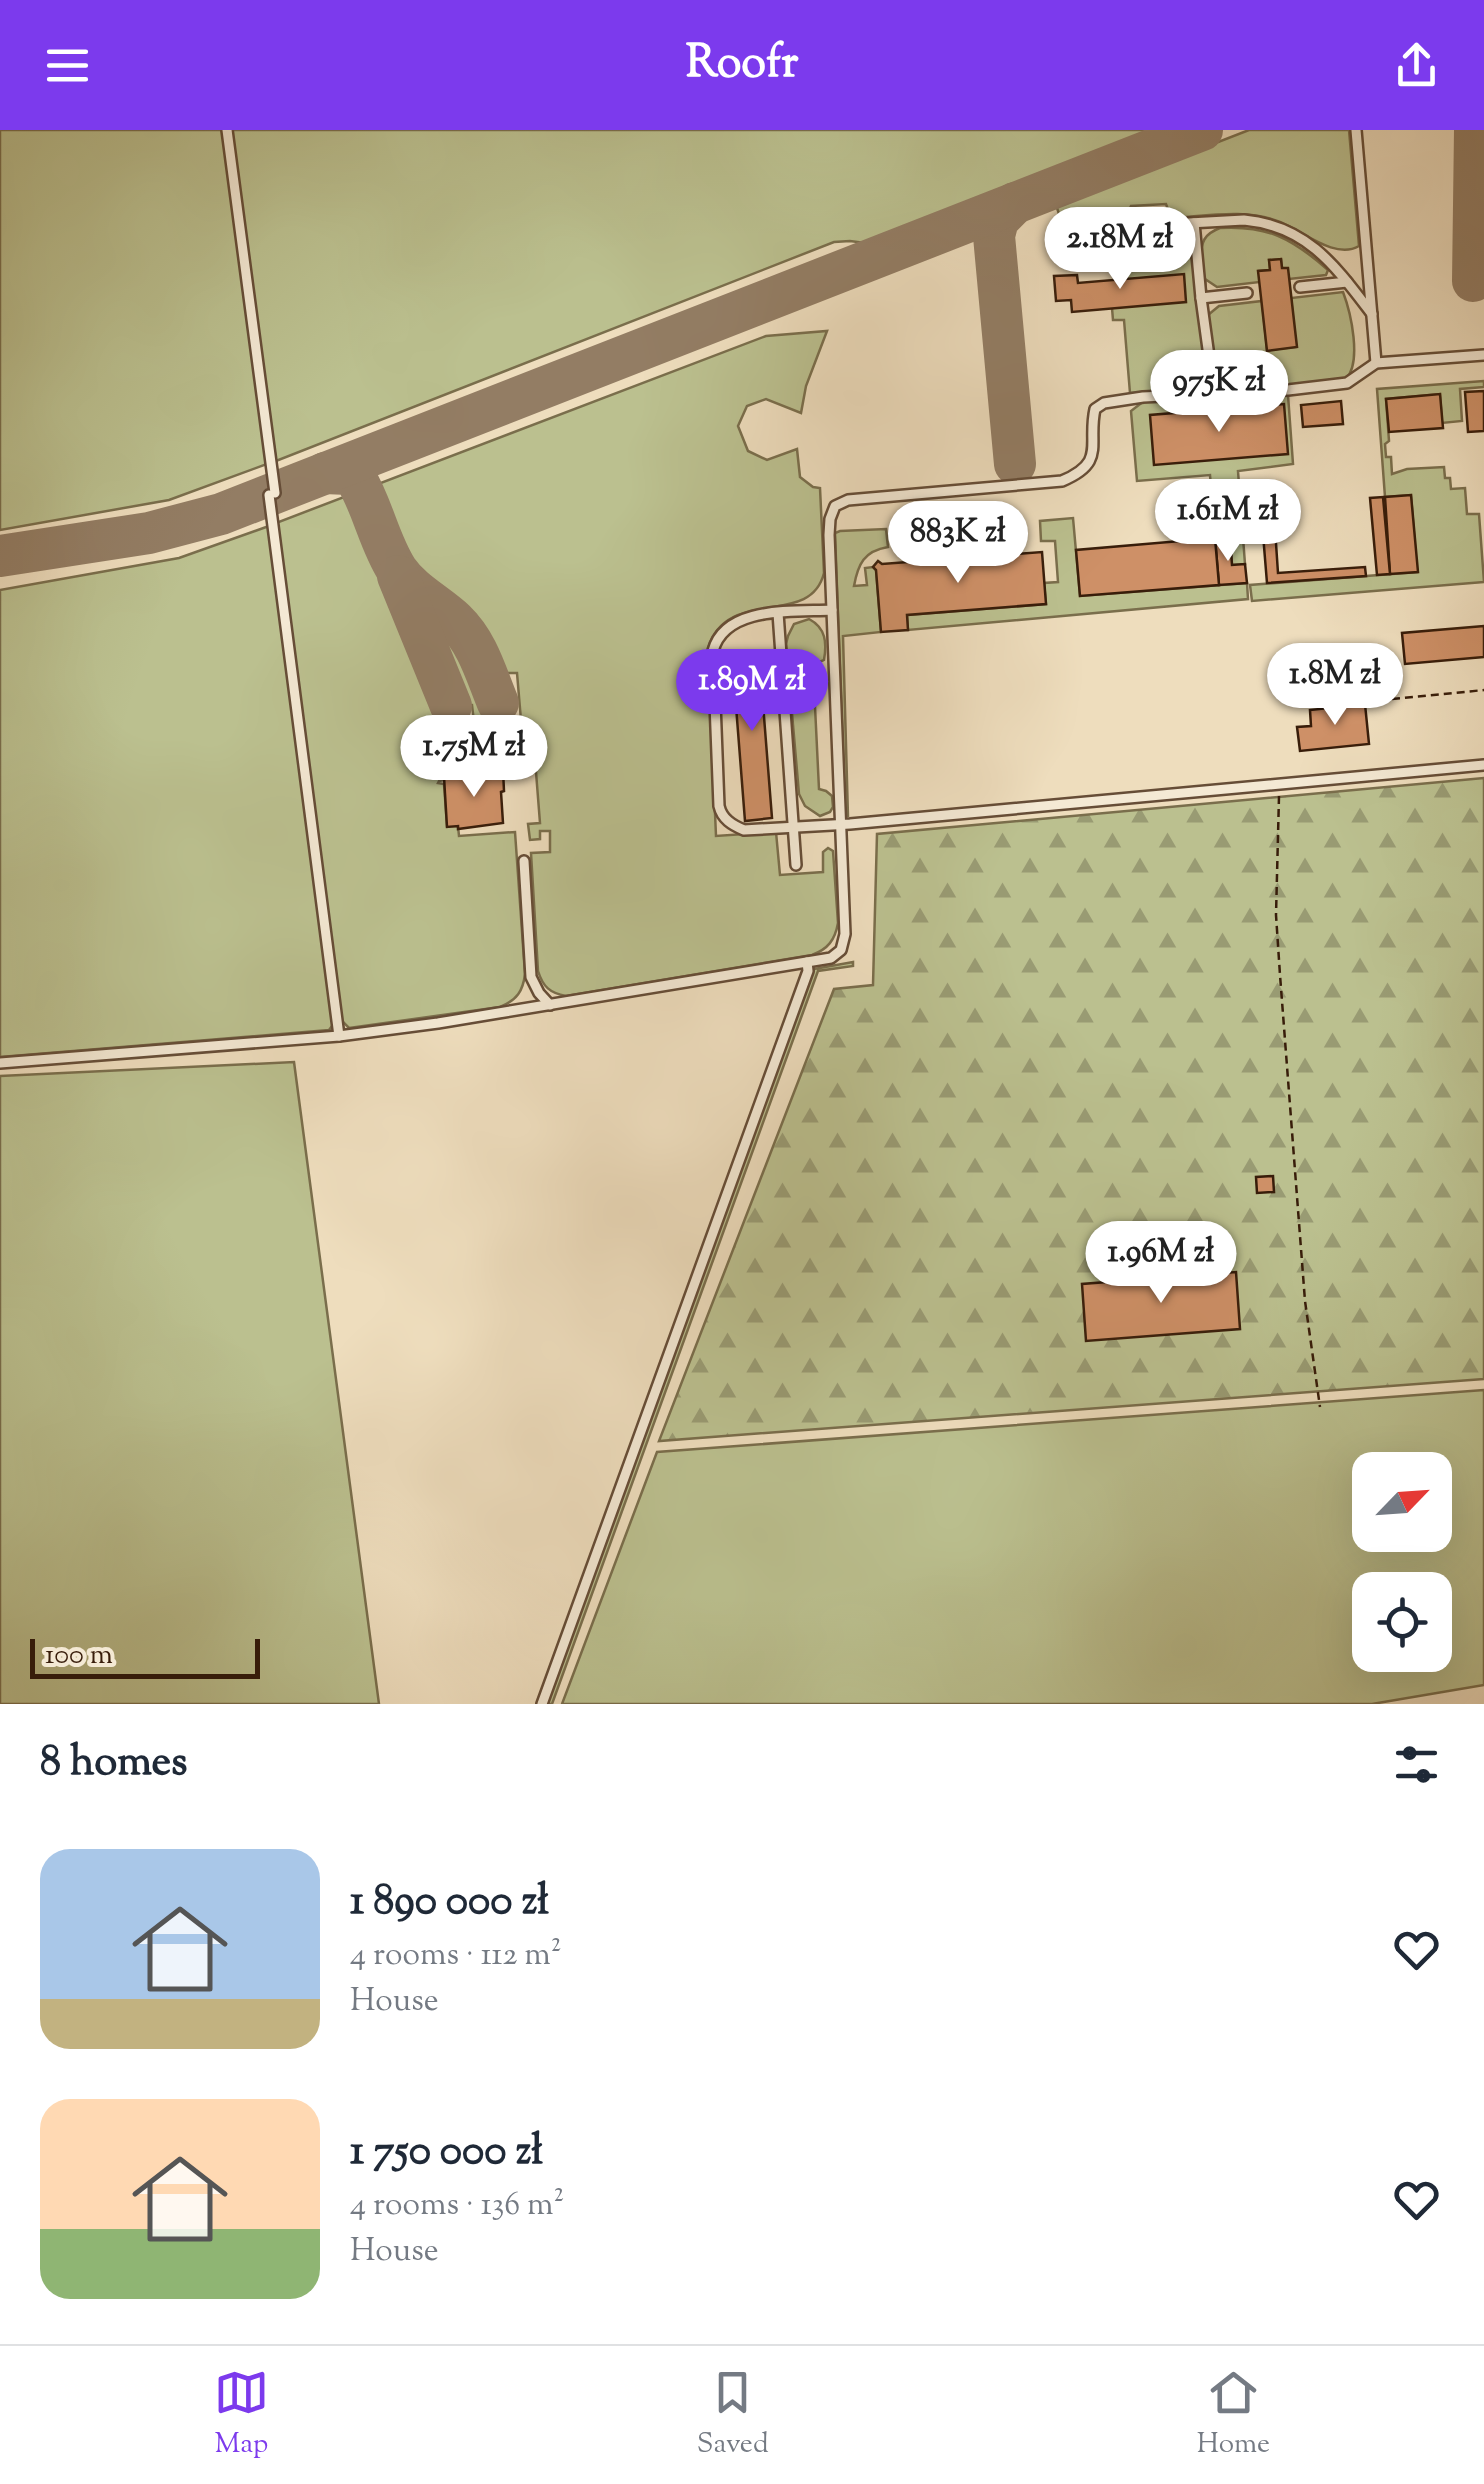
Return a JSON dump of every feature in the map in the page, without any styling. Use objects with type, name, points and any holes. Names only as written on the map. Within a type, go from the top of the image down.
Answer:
[{"type":"lane","points":[[227,130],[339,1036]]},
{"type":"lane","points":[[1356,130],[1376,363]]},
{"type":"lane","points":[[1062,230],[1244,220],[1281,228],[1327,258],[1372,314]]},
{"type":"lane","points":[[1194,223],[1214,393]]},
{"type":"lane","points":[[1300,287],[1348,282]]},
{"type":"lane","points":[[1201,298],[1247,293]]},
{"type":"lane","points":[[0,1063],[339,1036],[438,1024],[836,955],[844,943],[829,526],[832,511],[841,502],[1062,481],[1083,470],[1091,457],[1092,419],[1099,406],[1143,398],[1347,383],[1376,363],[1484,355]]},
{"type":"lane","points":[[832,610],[751,616],[724,630],[716,642],[713,651],[721,814],[744,830],[1484,765]]},
{"type":"lane","points":[[778,614],[796,865]]},
{"type":"lane","points":[[520,1010],[531,993],[524,861]]},
{"type":"lane","points":[[542,1704],[808,971],[807,962]]},
{"type":"lane","points":[[531,977],[550,1005]]},
{"type":"path","points":[[1392,699],[1484,690]]},
{"type":"path","points":[[1279,784],[1276,915],[1305,1301],[1320,1407]]},
{"type":"green space","points":[[0,130],[223,130],[267,464],[169,500],[0,530]]},
{"type":"green space","points":[[231,130],[1155,130],[865,243],[834,242],[276,461]]},
{"type":"green space","points":[[1249,130],[1349,130],[1359,246],[1330,247],[1280,222],[1254,215],[1171,218],[1166,204],[1131,206],[1125,219],[1062,223],[1056,205]]},
{"type":"green space","points":[[1220,228],[1252,229],[1279,236],[1328,270],[1326,275],[1289,279],[1281,259],[1269,260],[1270,270],[1259,271],[1260,282],[1217,287],[1205,279],[1208,315],[1219,306],[1262,301],[1267,350],[1296,347],[1291,298],[1343,292],[1354,350],[1346,379],[1288,386],[1130,393],[1124,320],[1113,320],[1112,308],[1127,279],[1123,234],[1171,233],[1179,237],[1192,259],[1201,258],[1204,239]]},
{"type":"green space","points":[[827,331],[806,386],[801,413],[766,399],[747,406],[738,426],[748,451],[767,460],[797,449],[800,477],[820,488],[824,573],[816,590],[803,599],[733,618],[718,629],[708,648],[716,836],[776,832],[780,875],[823,872],[823,852],[828,848],[833,851],[838,923],[830,943],[812,955],[566,996],[548,988],[538,971],[531,853],[550,852],[550,831],[540,831],[540,839],[530,840],[528,824],[540,823],[536,772],[525,772],[523,754],[532,753],[531,732],[522,732],[517,673],[504,673],[506,702],[482,704],[483,721],[474,722],[472,705],[439,707],[444,780],[438,783],[444,784],[447,826],[458,826],[459,836],[515,832],[525,974],[521,990],[500,1007],[349,1028],[342,1021],[276,523],[766,336]]},
{"type":"green space","points":[[1484,381],[1484,387],[1460,389],[1462,421],[1442,423],[1440,394],[1386,399],[1389,441],[1385,444],[1392,474],[1444,467],[1451,489],[1465,488],[1467,514],[1479,514],[1484,582],[1252,601],[1250,585],[1417,572],[1411,495],[1385,497],[1377,389]]},
{"type":"green space","points":[[1288,395],[1293,464],[1238,471],[1245,564],[1232,565],[1230,538],[1215,538],[1210,475],[1137,481],[1131,411],[1144,401]]},
{"type":"green space","points":[[1073,518],[1080,596],[1247,583],[1248,599],[908,630],[907,615],[1046,604],[1044,583],[1058,582],[1055,541],[1041,541],[1040,521]]},
{"type":"green space","points":[[269,526],[335,1022],[329,1030],[0,1057],[0,590],[179,558]]},
{"type":"green space","points":[[886,529],[888,547],[864,560],[854,586],[867,585],[865,568],[876,570],[881,632],[843,636],[848,817],[835,533]]},
{"type":"green space","points":[[809,619],[822,631],[825,642],[824,660],[813,665],[819,789],[832,796],[833,807],[820,816],[805,806],[799,794],[786,644],[794,624]]},
{"type":"green space","points":[[1484,778],[1484,1379],[659,1441],[834,989],[873,985],[877,834]]},
{"type":"green space","points":[[853,962],[853,966],[818,971],[552,1704],[546,1704],[814,969]]},
{"type":"green space","points":[[294,1062],[379,1704],[0,1704],[0,1076]]},
{"type":"green space","points":[[1484,1390],[1484,1685],[1372,1704],[562,1704],[657,1452]]},
{"type":"building","points":[[1281,259],[1282,268],[1288,268],[1297,347],[1267,351],[1258,271],[1270,270],[1269,260]]},
{"type":"building","points":[[1184,274],[1186,302],[1072,312],[1071,300],[1056,301],[1054,276],[1077,275],[1078,283]]},
{"type":"building","points":[[1484,391],[1484,431],[1468,432],[1465,392]]},
{"type":"building","points":[[1440,394],[1443,428],[1389,432],[1386,399]]},
{"type":"building","points":[[1341,401],[1343,424],[1303,427],[1301,405]]},
{"type":"building","points":[[1284,404],[1288,454],[1154,465],[1150,415]]},
{"type":"building","points":[[1272,484],[1278,573],[1365,567],[1366,576],[1267,583],[1259,485]]},
{"type":"building","points":[[1411,495],[1418,572],[1390,574],[1385,497]]},
{"type":"building","points":[[1383,497],[1390,574],[1377,575],[1370,498]]},
{"type":"building","points":[[1230,537],[1232,565],[1245,564],[1247,583],[1219,585],[1215,538]]},
{"type":"building","points":[[1215,538],[1219,585],[1080,596],[1076,550]]},
{"type":"building","points":[[1042,552],[1046,604],[907,615],[908,630],[881,632],[873,567],[878,561],[882,564]]},
{"type":"building","points":[[1484,626],[1484,657],[1405,664],[1402,633]]},
{"type":"building","points":[[764,654],[767,692],[759,692],[772,818],[745,821],[736,706],[746,705],[745,694],[730,695],[727,657]]},
{"type":"building","points":[[1377,659],[1379,683],[1368,684],[1366,660]]},
{"type":"building","points":[[1365,704],[1369,744],[1300,751],[1297,727],[1311,726],[1310,710]]},
{"type":"building","points":[[503,770],[503,823],[447,827],[444,777]]},
{"type":"building","points":[[1273,1176],[1274,1192],[1257,1193],[1256,1177]]},
{"type":"building","points":[[1236,1272],[1240,1329],[1086,1341],[1082,1284]]},
{"type":"taxiway","points":[[0,556],[149,533],[221,514],[1202,130]]},
{"type":"taxiway","points":[[1473,281],[1475,130]]},
{"type":"taxiway","points":[[1015,203],[998,220],[994,236],[1015,464]]},
{"type":"taxiway","points":[[325,473],[348,474],[356,479],[397,570],[470,639],[498,703]]},
{"type":"taxiway","points":[[398,576],[451,706]]}]
